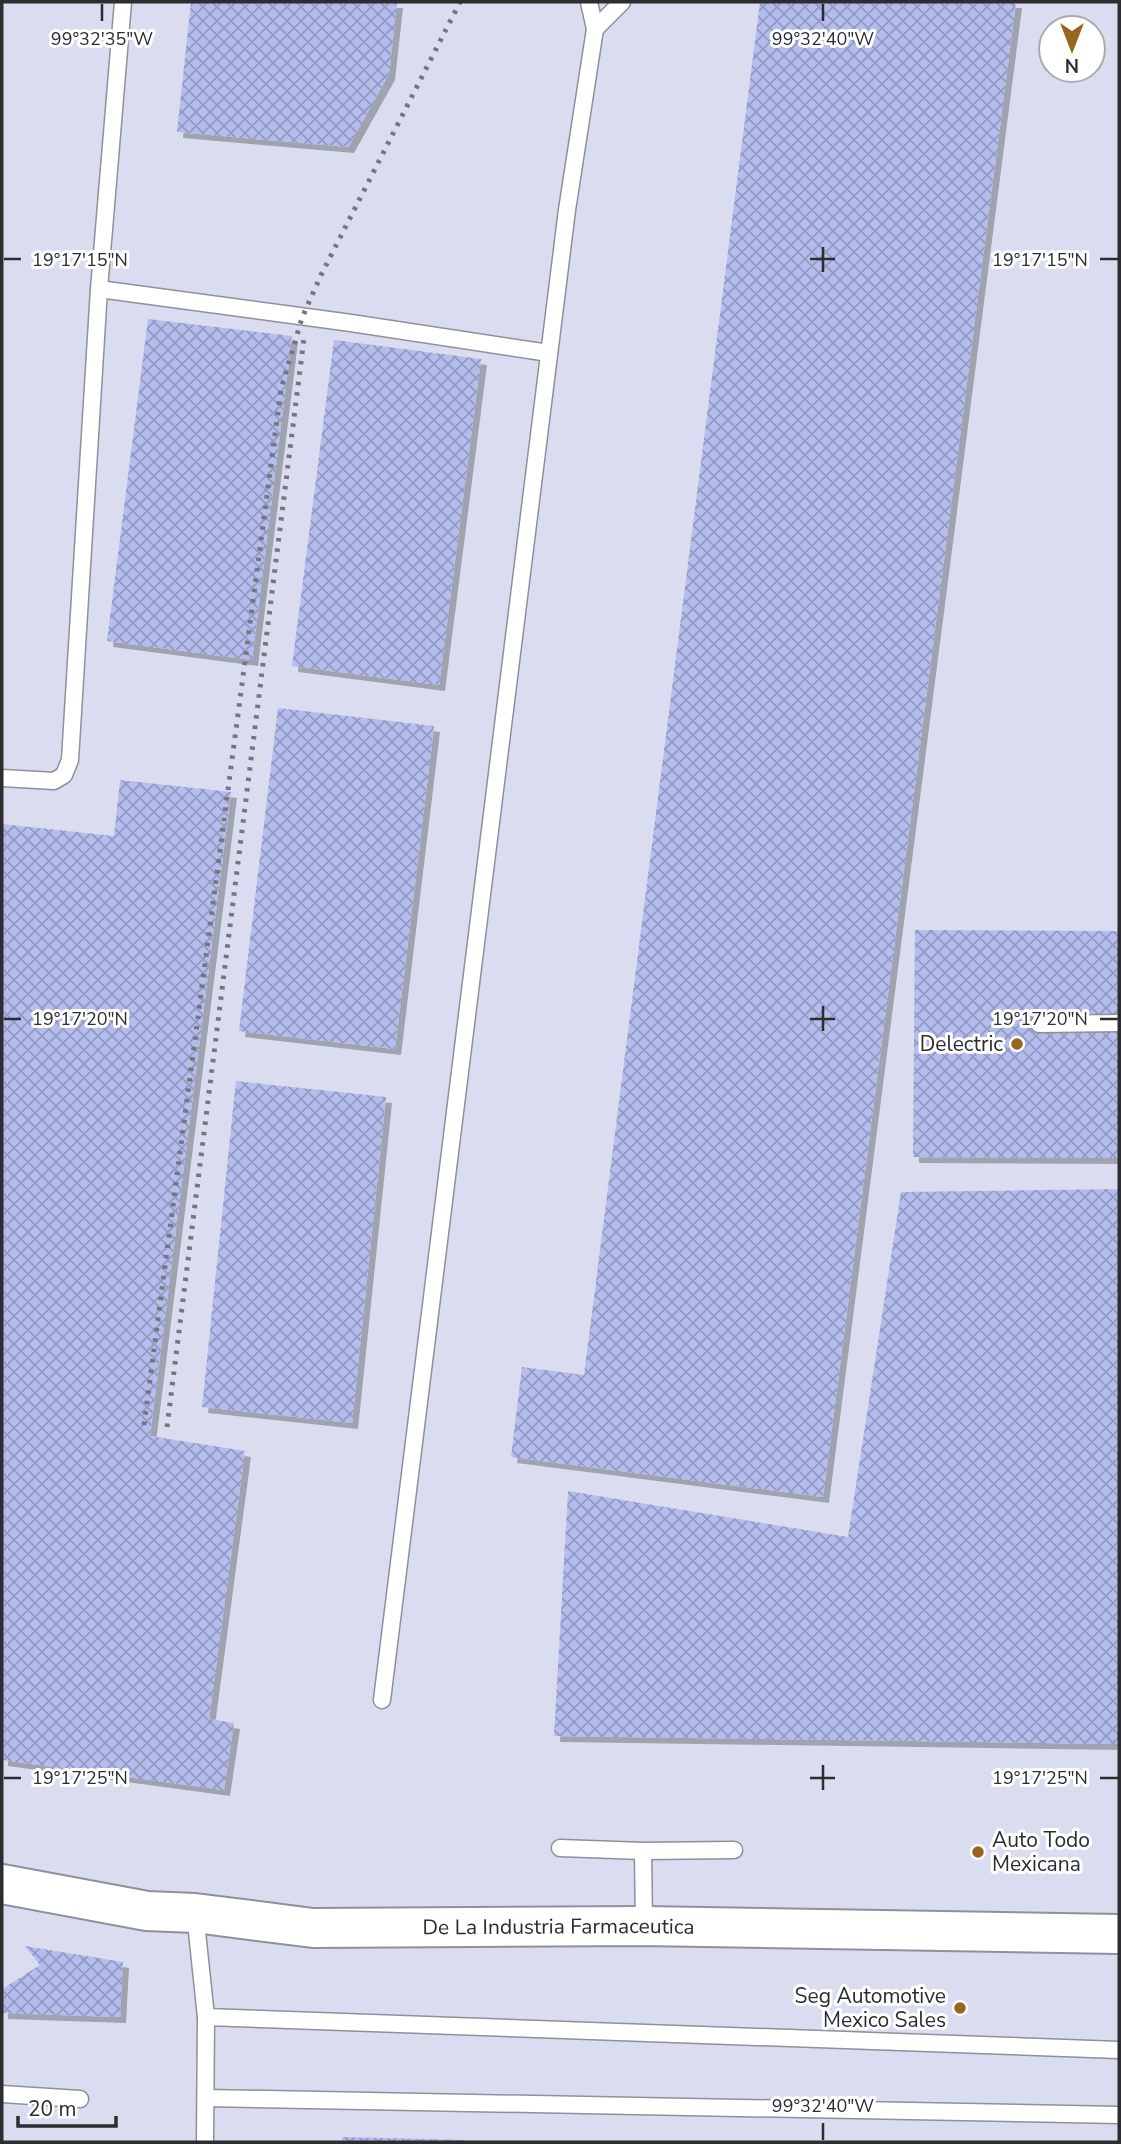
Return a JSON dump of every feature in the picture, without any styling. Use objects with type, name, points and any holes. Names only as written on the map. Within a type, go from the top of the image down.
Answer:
[{"type":"main road","name":"De La Industria Farmaceutica","points":[[2,1884],[147,1911],[195,1913],[313,1928],[644,1926],[1119,1934]]},
{"type":"lane","points":[[2,778],[54,781],[64,775],[70,760],[99,289],[123,2]]},
{"type":"lane","points":[[382,1700],[567,210],[595,29],[589,2]]},
{"type":"lane","points":[[595,29],[622,2]]},
{"type":"lane","points":[[99,289],[549,353]]},
{"type":"lane","points":[[1039,1024],[1119,1023]]},
{"type":"lane","points":[[560,1848],[734,1850]]},
{"type":"lane","points":[[643,1851],[644,1926]]},
{"type":"lane","points":[[195,1913],[206,2017],[205,2142]]},
{"type":"lane","points":[[206,2017],[1119,2050]]},
{"type":"lane","points":[[2,2094],[80,2099]]},
{"type":"lane","points":[[207,2098],[1119,2115]]},
{"type":"shaded area","points":[[2,2],[1119,2],[1119,2142],[2,2142]]},
{"type":"building","points":[[191,2],[397,2],[389,74],[348,147],[177,132]]},
{"type":"building","points":[[760,2],[1016,2],[823,1497],[511,1457],[522,1367],[584,1375]]},
{"type":"building","points":[[148,319],[292,336],[252,660],[107,641]]},
{"type":"building","points":[[334,340],[481,359],[439,685],[292,666]]},
{"type":"building","points":[[278,708],[434,726],[395,1049],[239,1031]]},
{"type":"building","points":[[120,780],[231,792],[150,1436],[245,1451],[209,1719],[234,1723],[224,1790],[2,1760],[2,824],[114,836]]},
{"type":"building","name":"Delectric","points":[[915,930],[1119,931],[1119,1158],[913,1157]]},
{"type":"building","points":[[236,1081],[386,1097],[352,1423],[202,1407]]},
{"type":"building","points":[[1119,1189],[1119,1744],[554,1736],[568,1491],[848,1537],[901,1192]]},
{"type":"building","points":[[25,1946],[123,1962],[120,2017],[2,2013],[2,1989],[40,1965]]},
{"type":"building","points":[[342,2137],[464,2140],[464,2142],[342,2142]]},
{"type":"railway","points":[[144,1425],[281,389],[302,318],[321,275],[460,2]]},
{"type":"railway","points":[[167,1427],[304,338]]},
{"type":"place","name":"Delectric","points":[[1017,1044]]},
{"type":"place","name":"Auto Todo Mexicana","points":[[978,1852]]},
{"type":"place","name":"Seg Automotive Mexico Sales","points":[[960,2008]]}]
